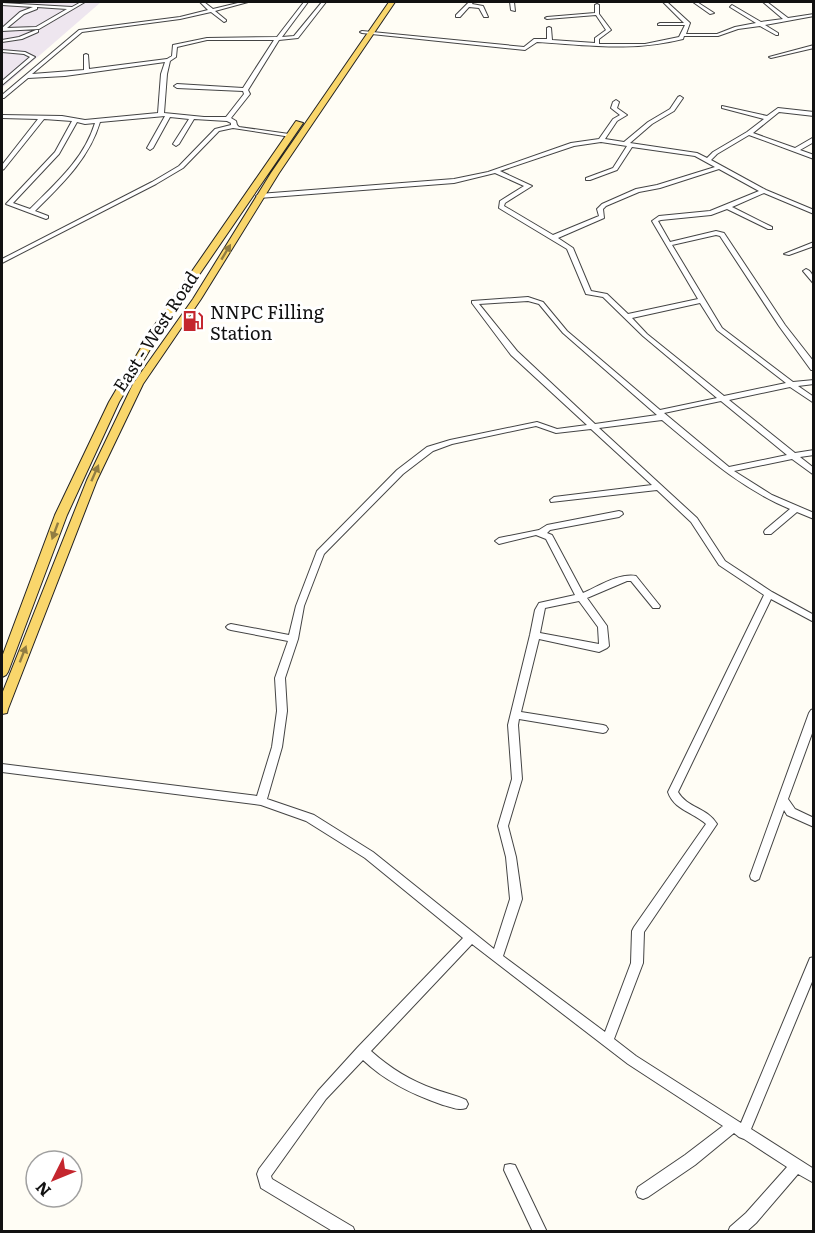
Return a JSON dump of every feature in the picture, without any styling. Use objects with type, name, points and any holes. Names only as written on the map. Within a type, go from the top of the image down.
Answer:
[{"type":"main road","name":"East - West Road","points":[[2,709],[75,520],[138,384],[205,286],[385,2]]},
{"type":"main road","name":"East - West Road","points":[[2,672],[61,515],[114,402],[157,328],[290,136],[392,2]]},
{"type":"street","points":[[33,2],[55,7]]},
{"type":"street","points":[[71,8],[75,2]]},
{"type":"street","points":[[2,41],[20,38],[83,2]]},
{"type":"street","points":[[169,4],[179,2]]},
{"type":"street","points":[[202,2],[224,21]]},
{"type":"street","points":[[2,98],[81,31],[155,23],[246,2]]},
{"type":"street","points":[[228,119],[240,106],[247,94],[245,90],[278,39],[306,2]]},
{"type":"street","points":[[27,76],[168,60],[174,57],[175,46],[195,40],[296,37],[324,2]]},
{"type":"street","points":[[512,2],[513,10]]},
{"type":"street","points":[[636,3],[647,2]]},
{"type":"street","points":[[665,2],[688,24]]},
{"type":"street","points":[[695,2],[711,13]]},
{"type":"street","points":[[765,2],[786,19]]},
{"type":"street","points":[[458,16],[469,3],[481,7],[486,16]]},
{"type":"street","points":[[2,4],[37,8],[71,8]]},
{"type":"street","points":[[597,5],[597,14],[609,30],[597,39],[597,46]]},
{"type":"street","points":[[732,6],[776,34]]},
{"type":"street","points":[[2,30],[22,13],[37,8]]},
{"type":"street","points":[[547,18],[597,14]]},
{"type":"street","points":[[683,35],[718,35],[733,29],[813,15]]},
{"type":"street","points":[[660,24],[688,24]]},
{"type":"street","points":[[367,33],[525,49],[530,47],[534,40],[597,46],[641,45],[679,39],[688,24]]},
{"type":"street","points":[[2,30],[29,30],[41,26]]},
{"type":"street","points":[[549,28],[550,41]]},
{"type":"street","points":[[771,57],[813,46]]},
{"type":"street","points":[[2,51],[25,53],[33,57],[2,83]]},
{"type":"street","points":[[86,55],[87,70]]},
{"type":"street","points":[[150,148],[164,115],[164,74],[168,60]]},
{"type":"street","points":[[177,86],[245,90]]},
{"type":"street","points":[[588,179],[615,169],[629,143],[650,123],[672,110],[680,98]]},
{"type":"street","points":[[601,140],[608,128],[624,115],[614,108],[616,102]]},
{"type":"street","points":[[724,107],[768,118]]},
{"type":"street","points":[[708,160],[780,109],[813,114]]},
{"type":"street","points":[[2,116],[98,121],[164,115],[228,119],[234,122],[234,126]]},
{"type":"street","points":[[3,164],[42,117]]},
{"type":"street","points":[[176,144],[192,118]]},
{"type":"street","points":[[46,217],[9,204],[57,153],[75,120]]},
{"type":"street","points":[[31,212],[85,154],[94,139],[98,121]]},
{"type":"street","points":[[2,261],[154,183],[182,166],[217,130],[234,126],[290,136]]},
{"type":"street","points":[[749,133],[813,157]]},
{"type":"street","points":[[795,150],[813,139]]},
{"type":"street","points":[[260,196],[438,183],[495,171],[573,144],[601,140],[695,154],[764,191],[813,212]]},
{"type":"street","points":[[552,238],[602,217],[600,209],[604,205],[638,190],[658,187],[720,167]]},
{"type":"street","points":[[495,171],[530,186],[502,202],[501,207],[571,249],[588,293],[604,295],[645,335],[813,473]]},
{"type":"street","points":[[764,191],[711,213],[656,219],[700,301],[723,334],[813,401]]},
{"type":"street","points":[[728,207],[770,228]]},
{"type":"street","points":[[668,244],[716,233],[722,234],[813,368]]},
{"type":"street","points":[[787,254],[813,244]]},
{"type":"street","points":[[806,271],[813,282]]},
{"type":"street","points":[[813,516],[769,497],[727,470],[590,356],[565,332],[541,303],[528,299],[474,302],[513,352],[694,520],[722,563],[813,619]]},
{"type":"street","points":[[626,317],[700,301]]},
{"type":"street","points":[[261,801],[277,747],[282,711],[280,678],[293,639],[303,596],[320,553],[379,491],[421,455],[450,441],[537,424],[556,431],[594,427],[662,415],[724,398],[792,384],[813,382]]},
{"type":"street","points":[[727,470],[813,452]]},
{"type":"street","points":[[554,500],[660,487]]},
{"type":"street","points":[[768,532],[795,508]]},
{"type":"street","points":[[499,541],[542,532],[547,528],[619,514]]},
{"type":"street","points":[[535,635],[599,648],[604,646],[603,626],[581,597],[552,543],[542,532]]},
{"type":"street","points":[[497,958],[516,899],[513,868],[503,826],[517,779],[512,732],[540,607],[581,597],[626,578],[633,578],[656,606]]},
{"type":"street","points":[[607,1041],[637,963],[638,931],[712,824],[708,818],[676,800],[673,792],[769,594]]},
{"type":"street","points":[[231,627],[293,639]]},
{"type":"street","points":[[755,876],[813,713]]},
{"type":"street","points":[[516,715],[603,729]]},
{"type":"street","points":[[2,768],[261,801],[295,811],[339,835],[384,866],[497,958],[670,1086],[813,1177]]},
{"type":"street","points":[[783,801],[791,812],[813,823]]},
{"type":"street","points":[[348,1232],[266,1183],[264,1177],[322,1095],[471,937]]},
{"type":"street","points":[[643,1192],[738,1129],[813,962]]},
{"type":"street","points":[[362,1051],[397,1080],[435,1097],[462,1104]]},
{"type":"street","points":[[735,1232],[751,1218],[796,1166]]},
{"type":"street","points":[[510,1170],[540,1232]]},
{"type":"shaded area","points":[[2,2],[101,2],[2,88]]},
{"type":"place","name":"NNPC Filling Station","points":[[193,321]]}]
